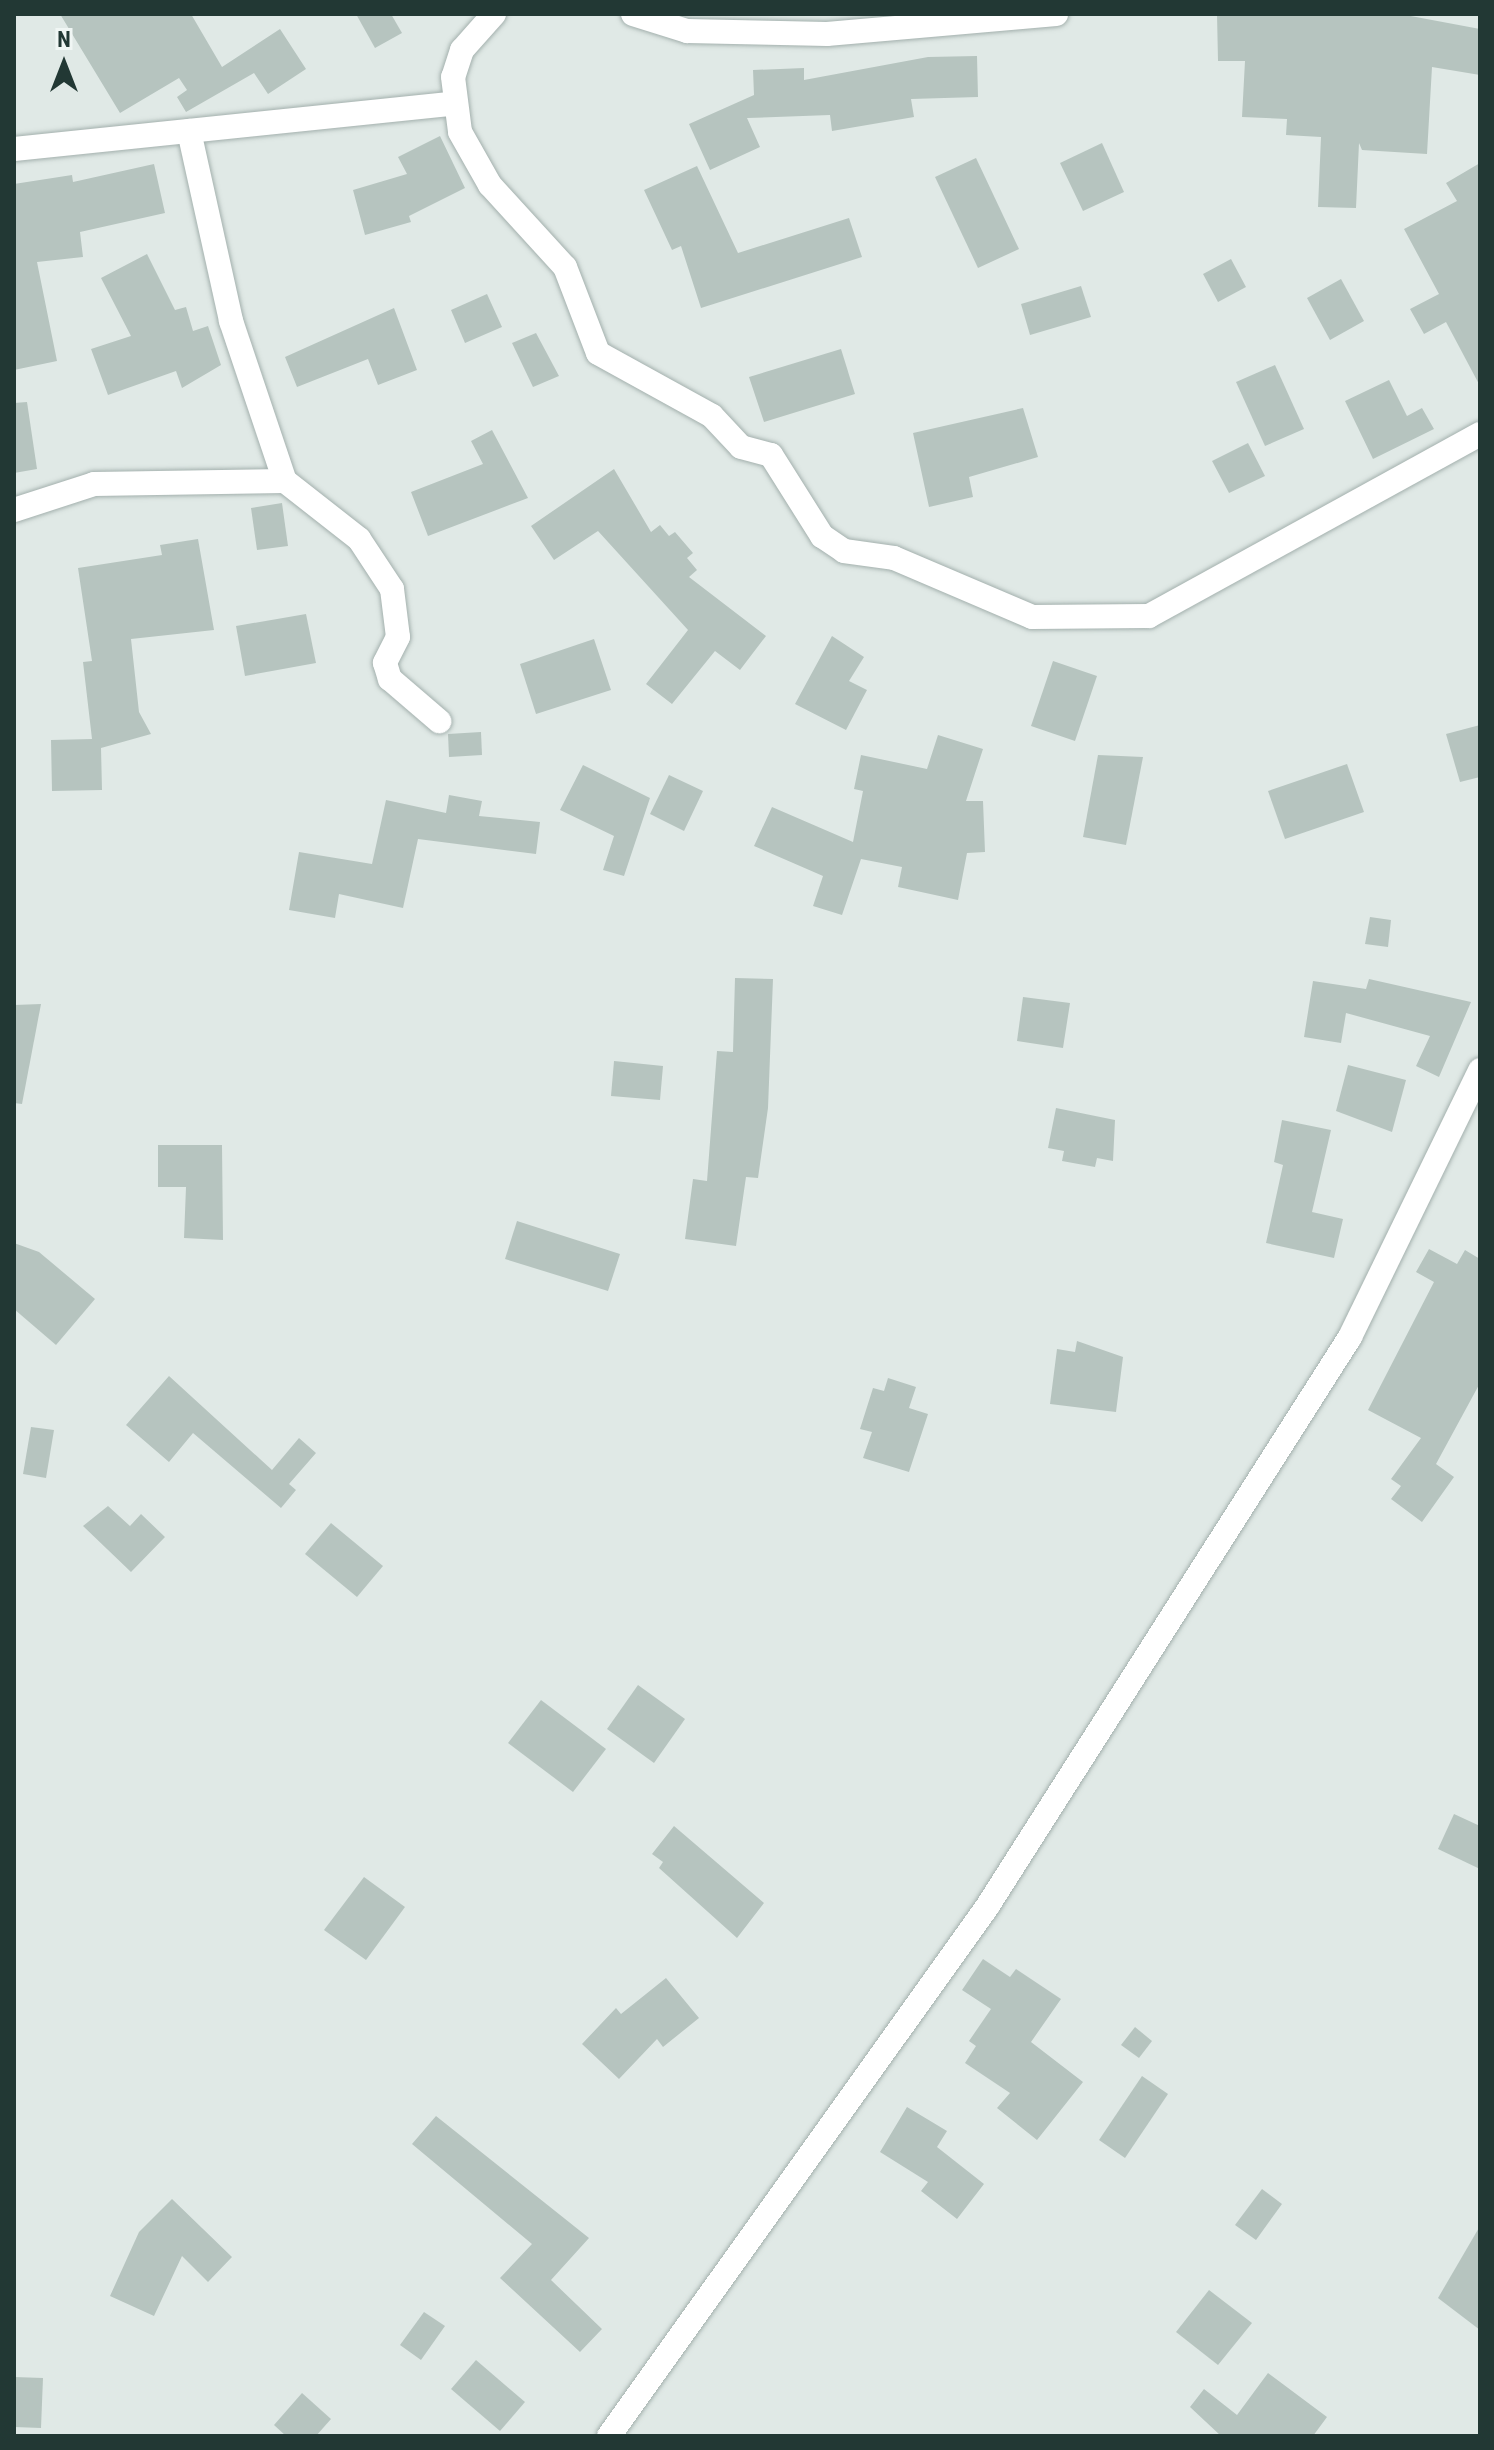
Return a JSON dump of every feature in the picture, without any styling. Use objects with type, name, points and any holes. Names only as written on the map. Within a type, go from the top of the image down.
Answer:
[{"type":"street","points":[[494,14],[462,50],[452,104],[476,165],[565,267],[590,340],[608,363],[712,416],[741,447],[771,455],[831,545],[935,573],[994,606],[1065,620],[1149,616],[1480,434]]},
{"type":"street","points":[[633,14],[687,31],[827,34],[1056,14]]},
{"type":"street","points":[[14,149],[452,104]]},
{"type":"street","points":[[189,131],[231,321],[285,481],[359,539],[392,589],[398,637],[385,663],[390,679],[439,721]]},
{"type":"street","points":[[14,510],[94,484],[285,481]]},
{"type":"street","points":[[609,2436],[987,1907],[1350,1337],[1480,1070]]},
{"type":"building","points":[[60,14],[191,14],[222,67],[280,29],[306,69],[268,94],[254,73],[186,112],[177,97],[187,90],[179,78],[120,113]]},
{"type":"building","points":[[356,14],[391,14],[402,33],[375,48]]},
{"type":"building","points":[[1217,14],[1400,14],[1480,29],[1480,75],[1432,67],[1427,154],[1362,150],[1359,143],[1356,208],[1318,207],[1321,137],[1286,135],[1287,119],[1242,117],[1245,61],[1218,61]]},
{"type":"building","points":[[977,56],[978,97],[911,99],[914,117],[832,131],[830,115],[747,118],[760,147],[710,170],[689,124],[754,95],[753,70],[804,68],[804,80],[928,57]]},
{"type":"building","points":[[440,136],[465,188],[409,216],[411,222],[365,235],[353,190],[407,174],[398,157]]},
{"type":"building","points":[[1102,143],[1124,192],[1083,211],[1060,163]]},
{"type":"building","points":[[976,158],[1019,249],[978,268],[935,177]]},
{"type":"building","points":[[1480,163],[1480,386],[1446,322],[1424,334],[1410,309],[1439,294],[1404,229],[1457,201],[1446,183]]},
{"type":"building","points":[[154,164],[165,213],[80,232],[83,257],[37,262],[57,361],[14,370],[14,184],[72,175],[73,182]]},
{"type":"building","points":[[697,166],[738,253],[849,218],[862,257],[701,308],[681,246],[672,250],[644,190]]},
{"type":"building","points":[[147,254],[175,310],[186,307],[193,331],[208,326],[221,365],[182,388],[176,371],[108,395],[91,349],[131,336],[101,278]]},
{"type":"building","points":[[1231,259],[1246,287],[1218,302],[1203,274]]},
{"type":"building","points":[[1341,279],[1364,321],[1330,340],[1307,298]]},
{"type":"building","points":[[1081,286],[1091,317],[1030,335],[1021,304]]},
{"type":"building","points":[[487,294],[502,327],[465,343],[451,310]]},
{"type":"building","points":[[394,308],[417,370],[378,385],[368,359],[297,387],[285,357]]},
{"type":"building","points":[[536,333],[559,376],[533,387],[512,343]]},
{"type":"building","points":[[841,349],[855,394],[764,422],[749,377]]},
{"type":"building","points":[[1275,365],[1304,429],[1265,446],[1236,382]]},
{"type":"building","points":[[1389,380],[1407,416],[1422,408],[1434,429],[1373,459],[1345,401]]},
{"type":"building","points":[[27,402],[37,469],[14,473],[14,403]]},
{"type":"building","points":[[1023,408],[1038,457],[969,477],[973,497],[929,507],[913,433]]},
{"type":"building","points":[[492,430],[528,498],[428,536],[411,492],[483,464],[471,441]]},
{"type":"building","points":[[1248,443],[1265,476],[1229,493],[1212,461]]},
{"type":"building","points":[[614,469],[651,532],[660,525],[669,536],[675,532],[693,553],[687,558],[697,570],[689,577],[766,636],[740,670],[715,651],[672,704],[646,684],[688,630],[598,531],[554,560],[531,526]]},
{"type":"building","points":[[282,503],[288,546],[257,550],[251,508]]},
{"type":"building","points":[[198,539],[214,630],[131,639],[139,712],[151,734],[101,748],[102,790],[52,791],[51,740],[92,739],[83,662],[92,661],[78,568],[162,555],[160,545]]},
{"type":"building","points":[[306,614],[316,663],[245,676],[236,626]]},
{"type":"building","points":[[832,636],[864,657],[849,681],[867,690],[846,730],[795,704]]},
{"type":"building","points":[[594,639],[611,690],[536,714],[520,664]]},
{"type":"building","points":[[1053,661],[1097,676],[1075,741],[1031,726]]},
{"type":"building","points":[[1480,725],[1480,777],[1460,782],[1446,734]]},
{"type":"building","points":[[481,732],[482,755],[449,757],[448,734]]},
{"type":"building","points":[[938,735],[983,749],[966,801],[983,801],[985,852],[967,853],[958,900],[898,887],[902,867],[861,859],[842,915],[813,906],[823,876],[754,846],[772,807],[853,842],[863,791],[854,789],[861,755],[927,769]]},
{"type":"building","points":[[1098,755],[1143,757],[1126,845],[1083,837]]},
{"type":"building","points":[[1347,764],[1364,812],[1285,839],[1268,791]]},
{"type":"building","points":[[583,765],[650,798],[624,876],[603,870],[614,836],[560,810]]},
{"type":"building","points":[[669,775],[703,791],[684,831],[650,814]]},
{"type":"building","points":[[449,795],[482,801],[479,816],[540,822],[536,854],[418,839],[403,908],[339,894],[335,918],[289,910],[299,852],[372,864],[386,800],[446,813]]},
{"type":"building","points":[[1370,917],[1391,920],[1388,947],[1365,944]]},
{"type":"building","points":[[735,978],[773,979],[768,1108],[758,1178],[746,1177],[736,1246],[685,1239],[693,1179],[707,1181],[717,1051],[733,1052]]},
{"type":"building","points":[[1369,979],[1471,1002],[1439,1077],[1416,1066],[1430,1036],[1346,1013],[1341,1043],[1304,1037],[1313,981],[1366,989]]},
{"type":"building","points":[[1023,997],[1070,1003],[1063,1048],[1017,1041]]},
{"type":"building","points":[[41,1004],[22,1104],[14,1103],[14,1005]]},
{"type":"building","points":[[614,1061],[663,1066],[660,1100],[611,1096]]},
{"type":"building","points":[[1348,1065],[1406,1080],[1392,1132],[1336,1111]]},
{"type":"building","points":[[1056,1108],[1115,1120],[1113,1161],[1097,1158],[1095,1167],[1062,1161],[1064,1151],[1048,1148]]},
{"type":"building","points":[[1282,1120],[1331,1130],[1312,1212],[1343,1219],[1334,1258],[1266,1243],[1283,1165],[1274,1162]]},
{"type":"building","points":[[158,1145],[222,1145],[223,1240],[184,1238],[186,1187],[158,1187]]},
{"type":"building","points":[[517,1221],[620,1254],[608,1291],[505,1259]]},
{"type":"building","points":[[14,1243],[39,1252],[95,1299],[56,1345],[14,1309]]},
{"type":"building","points":[[1429,1249],[1457,1264],[1465,1250],[1480,1259],[1480,1383],[1436,1464],[1454,1477],[1422,1522],[1391,1499],[1401,1486],[1391,1479],[1421,1438],[1368,1410],[1434,1282],[1416,1272]]},
{"type":"building","points":[[1077,1341],[1123,1357],[1116,1412],[1050,1404],[1057,1349],[1075,1352]]},
{"type":"building","points":[[169,1376],[272,1470],[299,1438],[316,1453],[289,1484],[296,1490],[281,1508],[193,1433],[169,1462],[126,1425]]},
{"type":"building","points":[[888,1378],[916,1387],[909,1408],[928,1414],[909,1472],[863,1458],[872,1432],[860,1429],[873,1388],[884,1391]]},
{"type":"building","points":[[31,1427],[54,1430],[46,1478],[23,1474]]},
{"type":"building","points":[[108,1506],[130,1526],[141,1514],[165,1537],[131,1572],[83,1526]]},
{"type":"building","points":[[331,1523],[383,1566],[357,1597],[305,1554]]},
{"type":"building","points":[[638,1685],[685,1719],[654,1763],[607,1729]]},
{"type":"building","points":[[541,1700],[606,1749],[573,1792],[508,1743]]},
{"type":"building","points":[[1454,1814],[1480,1826],[1480,1869],[1438,1849]]},
{"type":"building","points":[[674,1826],[764,1903],[737,1938],[659,1868],[663,1862],[652,1854]]},
{"type":"building","points":[[364,1877],[405,1907],[366,1960],[324,1930]]},
{"type":"building","points":[[983,1959],[1010,1977],[1016,1969],[1061,1999],[1031,2042],[1083,2082],[1037,2140],[997,2108],[1010,2093],[965,2063],[976,2046],[969,2041],[991,2009],[962,1990]]},
{"type":"building","points":[[666,1978],[699,2018],[663,2047],[657,2039],[619,2079],[582,2044],[616,2008],[621,2014]]},
{"type":"building","points":[[1135,2027],[1152,2041],[1139,2058],[1121,2045]]},
{"type":"building","points":[[1142,2076],[1168,2094],[1125,2158],[1099,2140]]},
{"type":"building","points":[[907,2107],[947,2131],[937,2147],[984,2184],[957,2219],[921,2191],[928,2182],[880,2152]]},
{"type":"building","points":[[436,2116],[589,2238],[551,2280],[602,2329],[580,2352],[500,2278],[532,2244],[412,2144]]},
{"type":"building","points":[[1262,2189],[1282,2204],[1256,2240],[1235,2225]]},
{"type":"building","points":[[172,2199],[232,2257],[208,2282],[182,2256],[154,2316],[110,2296],[139,2232]]},
{"type":"building","points":[[1480,2226],[1480,2330],[1438,2298]]},
{"type":"building","points":[[1209,2290],[1252,2323],[1218,2365],[1176,2332]]},
{"type":"building","points":[[424,2312],[445,2326],[421,2360],[400,2345]]},
{"type":"building","points":[[476,2360],[525,2402],[500,2431],[451,2389]]},
{"type":"building","points":[[1268,2373],[1327,2417],[1313,2436],[1221,2436],[1190,2407],[1204,2389],[1237,2415]]},
{"type":"building","points":[[14,2377],[43,2378],[41,2428],[14,2427]]},
{"type":"building","points":[[302,2393],[331,2419],[316,2436],[286,2436],[274,2425]]}]
